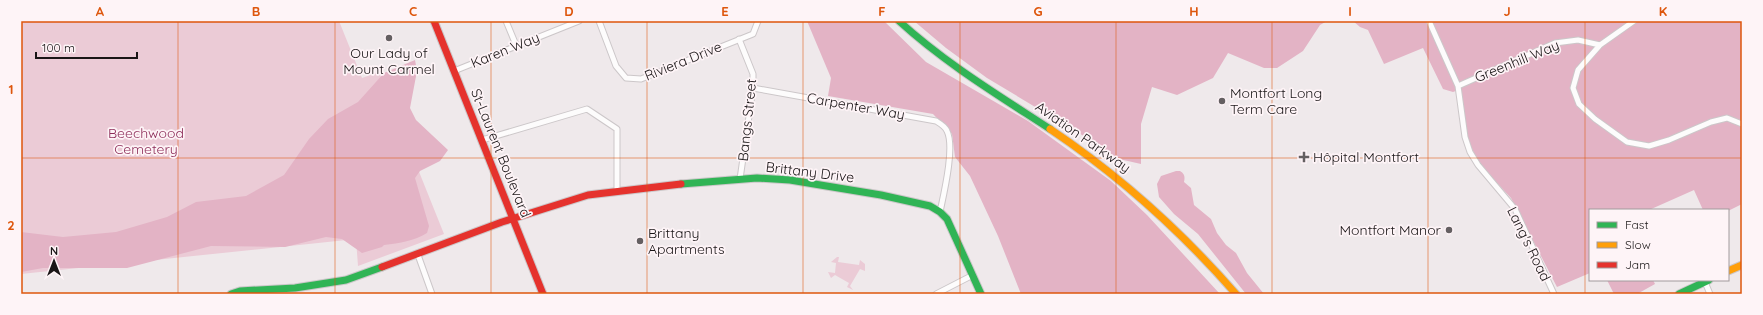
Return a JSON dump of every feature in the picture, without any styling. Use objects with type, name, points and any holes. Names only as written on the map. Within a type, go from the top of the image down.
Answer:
[{"type":"street","name":"St-Laurent Boulevard","points":[[434,21],[543,294]]},
{"type":"street","points":[[506,21],[516,46]]},
{"type":"street","name":"Karen Way","points":[[454,71],[579,21]]},
{"type":"street","name":"Riviera Drive","points":[[599,21],[616,66],[626,78],[641,79],[753,34],[758,21]]},
{"type":"street","name":"Aviation Parkway","points":[[899,21],[918,39],[950,63],[1058,133],[1131,188],[1181,232],[1236,294]]},
{"type":"street","name":"Lang's Road","points":[[1429,21],[1458,86],[1465,137],[1470,152],[1478,165],[1515,209],[1554,294]]},
{"type":"street","points":[[1634,21],[1600,45],[1578,70],[1573,88],[1579,104],[1606,128],[1627,142],[1649,146],[1669,140],[1711,122],[1727,118],[1742,124]]},
{"type":"street","name":"Bangs Street","points":[[739,39],[753,74],[753,88],[740,179]]},
{"type":"street","name":"Greenhill Way","points":[[1458,86],[1555,43],[1578,40],[1600,45]]},
{"type":"street","name":"Carpenter Way","points":[[753,88],[929,118],[943,126],[950,138],[951,149],[940,212]]},
{"type":"street","points":[[482,140],[587,109],[617,129],[617,191]]},
{"type":"street","name":"Brittany Drive","points":[[231,294],[240,291],[295,291],[346,280],[418,255],[490,227],[572,199],[617,191],[740,179],[783,179],[925,203],[940,212],[947,219],[981,294]]},
{"type":"street","points":[[418,255],[432,294]]},
{"type":"street","points":[[1729,271],[1742,265]]},
{"type":"street","points":[[936,294],[973,275]]},
{"type":"street","points":[[1679,294],[1707,281],[1710,294]]},
{"type":"green space","name":"Beechwood Cemetery","points":[[21,21],[339,21],[362,78],[379,72],[444,234],[358,266],[356,239],[21,274]]},
{"type":"green space","points":[[839,257],[838,262],[859,265],[860,260],[865,264],[865,271],[860,269],[850,286],[853,290],[847,287],[849,283],[835,275],[831,278],[828,272],[835,273],[836,263],[831,262]]},
{"type":"shaded area","points":[[807,21],[884,21],[926,62],[1028,121],[1111,181],[1147,215],[1220,294],[1021,294],[998,236],[970,176],[955,157],[952,134],[933,114],[828,96],[831,78]]},
{"type":"shaded area","points":[[914,21],[1327,21],[1320,25],[1303,51],[1277,68],[1264,68],[1228,53],[1213,78],[1177,95],[1152,87],[1141,124],[1141,164],[1119,159],[987,78],[946,48]]},
{"type":"shaded area","points":[[1353,21],[1742,21],[1742,204],[1729,210],[1729,209],[1703,209],[1694,190],[1651,209],[1589,209],[1589,273],[1557,287],[1511,198],[1481,166],[1473,151],[1467,137],[1461,89],[1453,92],[1443,89],[1423,48],[1384,64],[1368,30],[1360,27]]},
{"type":"shaded area","points":[[415,60],[417,71],[410,108],[416,120],[448,150],[440,161],[420,171],[415,178],[429,226],[427,233],[422,236],[407,241],[384,245],[362,253],[342,239],[326,237],[285,247],[211,246],[127,268],[43,268],[21,272],[21,232],[63,237],[116,232],[167,217],[196,202],[246,196],[284,175],[309,139],[328,119],[358,102],[384,73]]},
{"type":"shaded area","points":[[1180,171],[1184,174],[1184,182],[1191,188],[1194,205],[1211,219],[1217,233],[1226,245],[1236,253],[1247,273],[1264,294],[1246,294],[1198,234],[1174,214],[1159,197],[1157,184],[1161,176]]},
{"type":"shaded area","points":[[1608,281],[1654,281],[1655,284],[1637,294],[1614,294]]},
{"type":"traffic: fast","points":[[899,21],[953,65],[1050,129]]},
{"type":"traffic: fast","points":[[681,184],[757,178],[790,180],[881,195],[930,206],[940,212],[947,219],[981,294]]},
{"type":"traffic: fast","points":[[231,294],[240,291],[295,288],[346,280],[382,267]]},
{"type":"traffic: fast","points":[[1679,294],[1707,281]]},
{"type":"traffic: slow","points":[[1050,129],[1101,166],[1149,206],[1194,248],[1236,294]]},
{"type":"traffic: slow","points":[[1729,271],[1742,265]]},
{"type":"traffic: jam","points":[[434,21],[543,294]]},
{"type":"traffic: jam","points":[[382,267],[502,222],[588,195],[681,184]]},
{"type":"place","name":"Our Lady of Mount Carmel","points":[[389,38]]},
{"type":"place","name":"Montfort Long Term Care","points":[[1222,101]]},
{"type":"place","name":"Hôpital Montfort","points":[[1304,157]]},
{"type":"place","name":"Montfort Manor","points":[[1449,230]]},
{"type":"place","name":"Brittany Apartments","points":[[640,241]]}]
